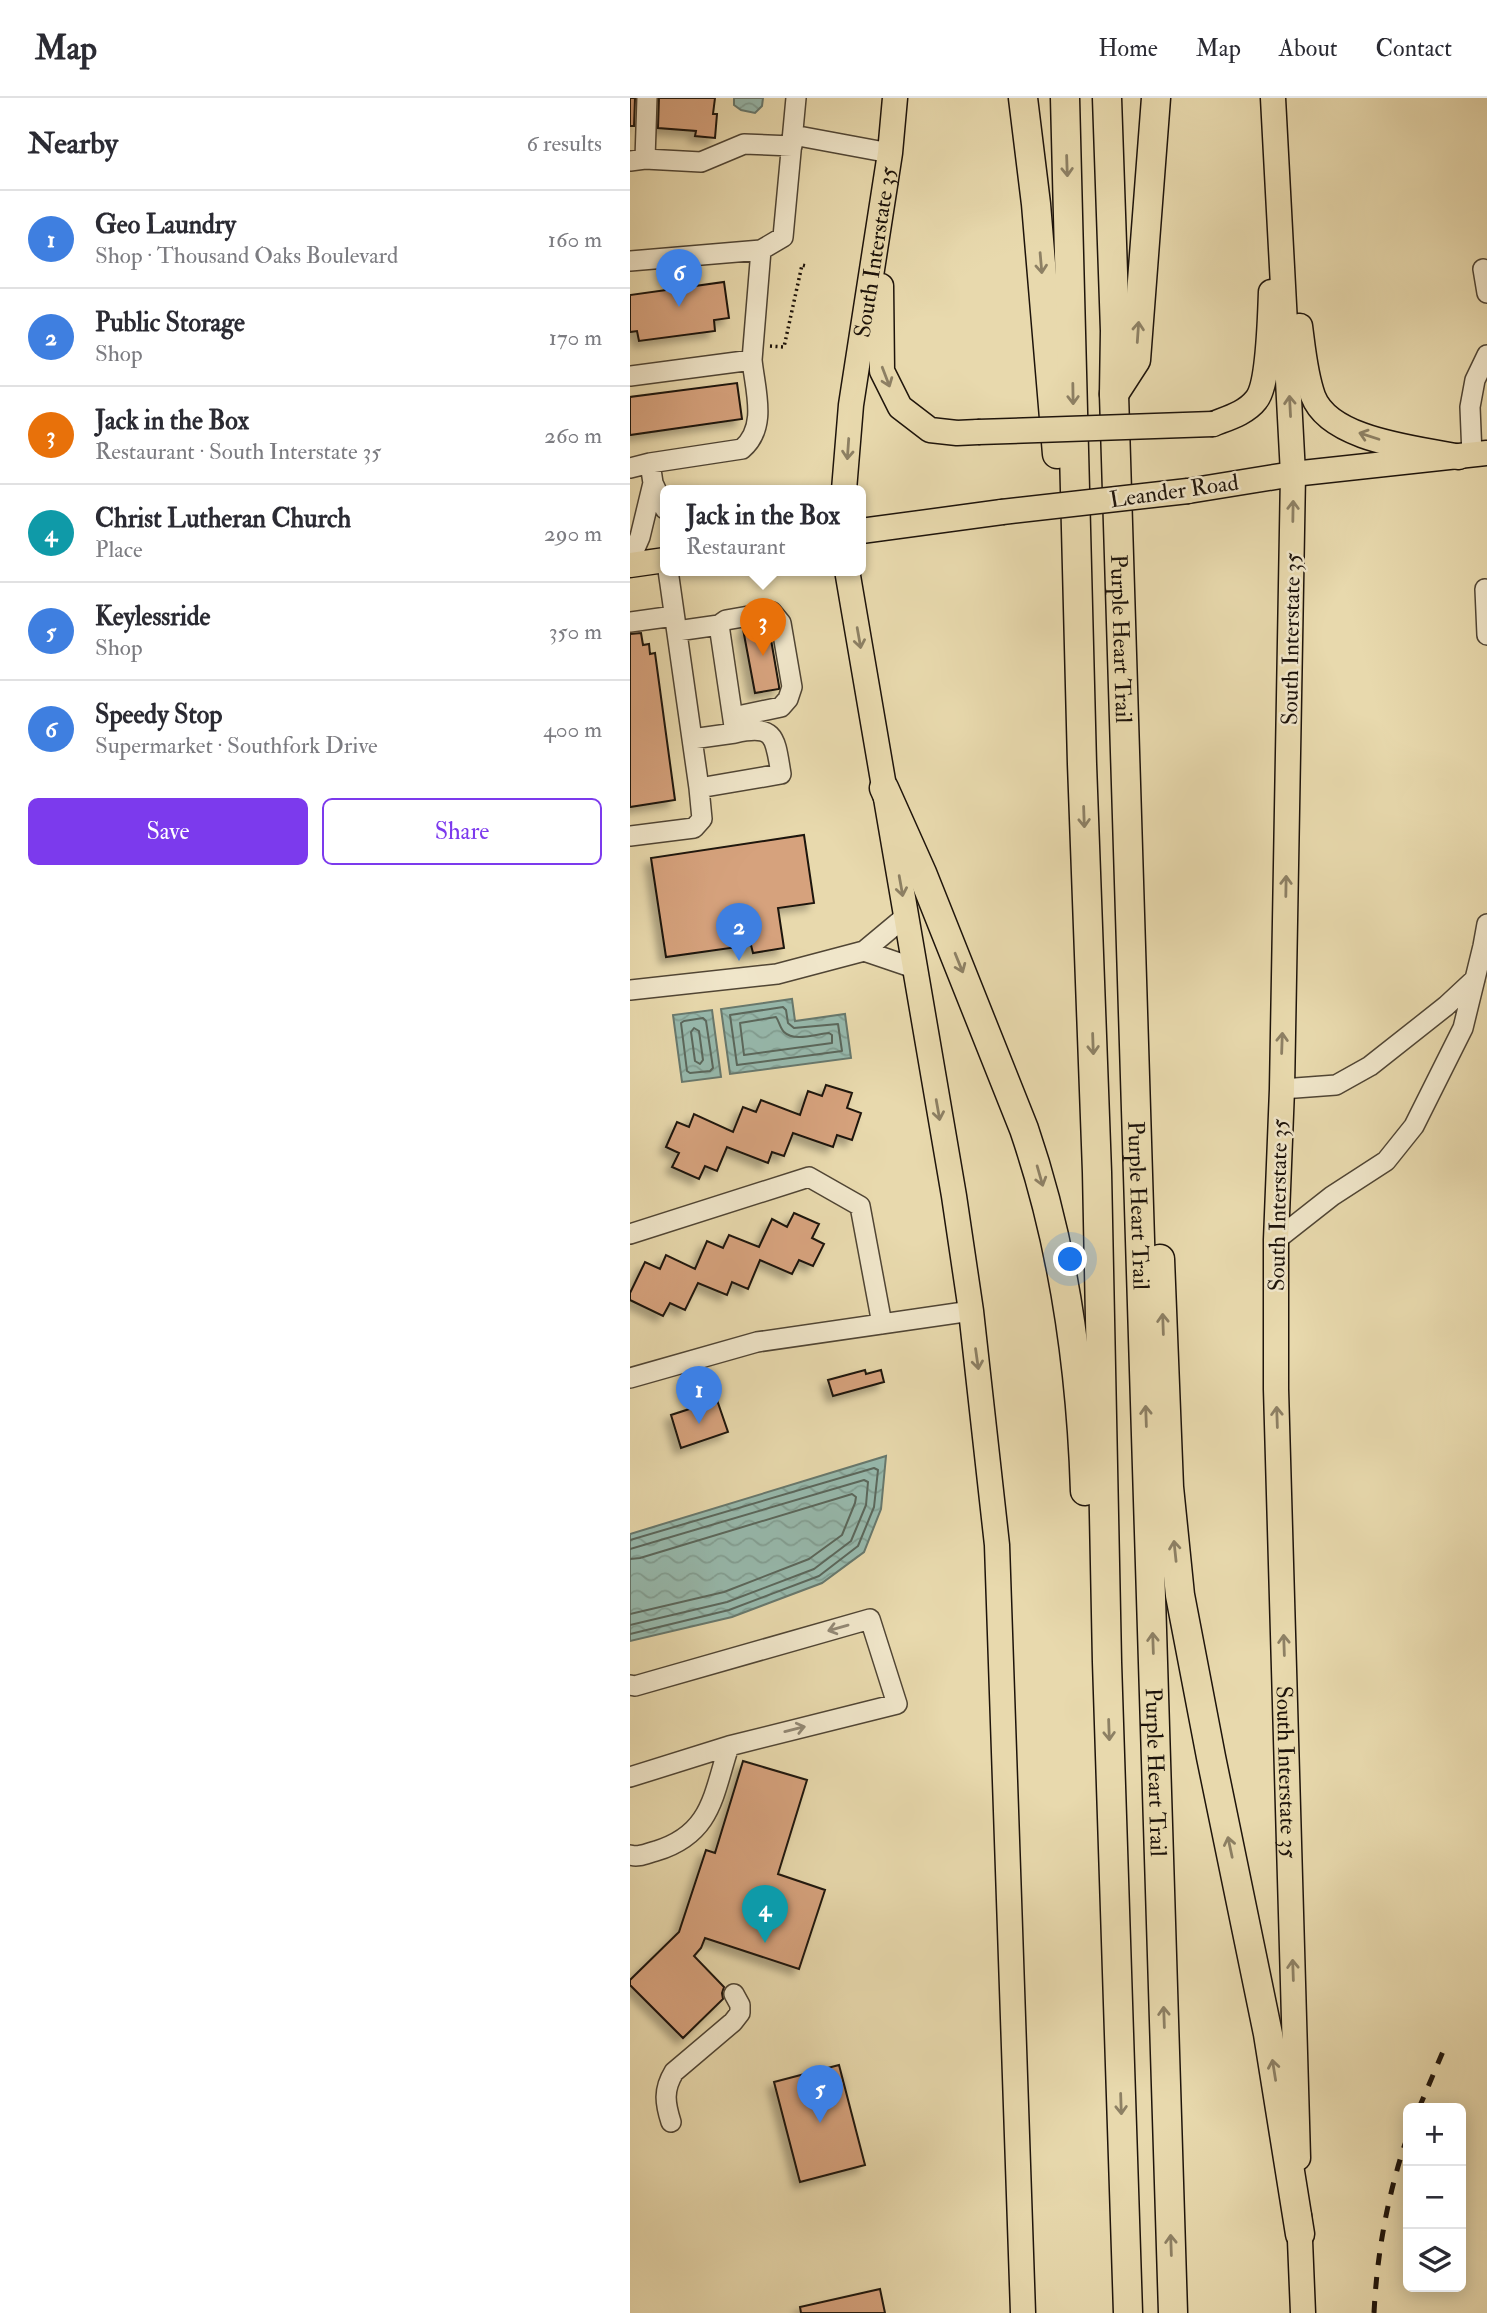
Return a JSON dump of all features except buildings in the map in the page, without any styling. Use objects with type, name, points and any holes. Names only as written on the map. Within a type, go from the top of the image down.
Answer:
[{"type":"highway","points":[[1023,98],[1038,231],[1058,468],[1058,570],[1082,764]]},
{"type":"highway","name":"Purple Heart Trail","points":[[1065,98],[1082,764],[1097,1172],[1107,1662],[1128,2313]]},
{"type":"highway","name":"Purple Heart Trail","points":[[1107,98],[1173,2313]]},
{"type":"highway","points":[[1114,394],[1136,360],[1156,98]]},
{"type":"highway","points":[[884,788],[922,873],[1024,1129],[1051,1219],[1070,1316],[1082,1417],[1089,1617],[1107,1662]]},
{"type":"highway","points":[[1129,894],[1153,1085],[1169,1488],[1180,1595],[1268,2034],[1300,2234]]},
{"type":"main road","name":"South Interstate 35","points":[[844,485],[851,405],[890,152],[895,98]]},
{"type":"main road","name":"South Interstate 35","points":[[1273,98],[1293,474],[1282,1089],[1276,1240],[1276,1388],[1303,2313]]},
{"type":"main road","points":[[880,211],[882,371],[900,407],[930,430],[957,433],[1213,425],[1247,409],[1259,398],[1265,376],[1280,204]]},
{"type":"main road","points":[[1280,204],[1314,398],[1333,421],[1367,437],[1473,455]]},
{"type":"main road","name":"Leander Road","points":[[866,530],[1188,491],[1293,474],[1473,455]]},
{"type":"main road","points":[[630,563],[660,560]]},
{"type":"main road","points":[[848,576],[954,1196],[971,1311],[997,1545],[1023,2313]]},
{"type":"street","points":[[648,98],[637,160],[701,162],[744,144],[793,141],[890,152]]},
{"type":"street","points":[[630,261],[761,250],[783,237],[796,98]]},
{"type":"street","points":[[630,468],[742,449],[752,440],[759,422],[753,352],[761,250]]},
{"type":"street","points":[[1483,269],[1487,293]]},
{"type":"street","points":[[630,376],[753,352]]},
{"type":"street","points":[[1473,455],[1470,407],[1475,380],[1487,355]]},
{"type":"street","points":[[650,463],[653,483],[660,498]]},
{"type":"street","points":[[630,563],[640,537],[653,483]]},
{"type":"street","points":[[630,836],[694,828],[702,819],[669,576]]},
{"type":"street","points":[[1485,589],[1487,635]]},
{"type":"street","points":[[630,622],[719,625],[726,620],[772,612],[781,623],[792,687],[788,699],[781,707],[692,739]]},
{"type":"street","points":[[719,625],[734,725]]},
{"type":"street","points":[[699,788],[781,774],[777,749],[770,735],[765,731],[734,725]]},
{"type":"street","points":[[630,990],[777,974],[864,951],[906,916]]},
{"type":"street","points":[[1276,1240],[1332,1196],[1386,1161],[1414,1126],[1462,1028],[1487,923]]},
{"type":"street","points":[[864,951],[914,968]]},
{"type":"street","points":[[1282,1089],[1336,1085],[1370,1066],[1446,1006],[1475,978]]},
{"type":"street","points":[[630,1234],[808,1177],[860,1206],[882,1324]]},
{"type":"street","points":[[630,1378],[757,1342],[971,1311]]},
{"type":"street","points":[[630,1685],[635,1686],[870,1619],[897,1704],[729,1746],[630,1777]]},
{"type":"street","points":[[630,1855],[636,1857],[669,1847],[690,1835],[704,1819],[729,1746]]},
{"type":"street","points":[[671,2122],[665,2103],[667,2082],[674,2072],[740,2013],[740,2005],[734,1994]]},
{"type":"path","points":[[753,352],[784,347],[802,265],[806,266]]},
{"type":"water","points":[[734,98],[763,98],[762,106],[755,113],[741,110],[734,105]]},
{"type":"water","points":[[792,999],[795,1021],[845,1014],[851,1058],[730,1074],[721,1009]]},
{"type":"water","points":[[712,1010],[721,1077],[682,1082],[673,1015]]},
{"type":"water","points":[[886,1456],[881,1509],[864,1552],[822,1583],[732,1617],[630,1641],[630,1534]]},
{"type":"railway","points":[[1421,2103],[1447,2042]]},
{"type":"railway","points":[[1374,2313],[1385,2223],[1403,2152]]},
{"type":"place","name":"Speedy Stop","points":[[679,307]]},
{"type":"place","name":"Jack in the Box","points":[[763,656]]},
{"type":"place","name":"Public Storage","points":[[739,961]]},
{"type":"place","name":"Geo Laundry","points":[[699,1424]]},
{"type":"place","name":"Christ Lutheran Church","points":[[765,1943]]},
{"type":"place","name":"Keylessride","points":[[820,2123]]}]
